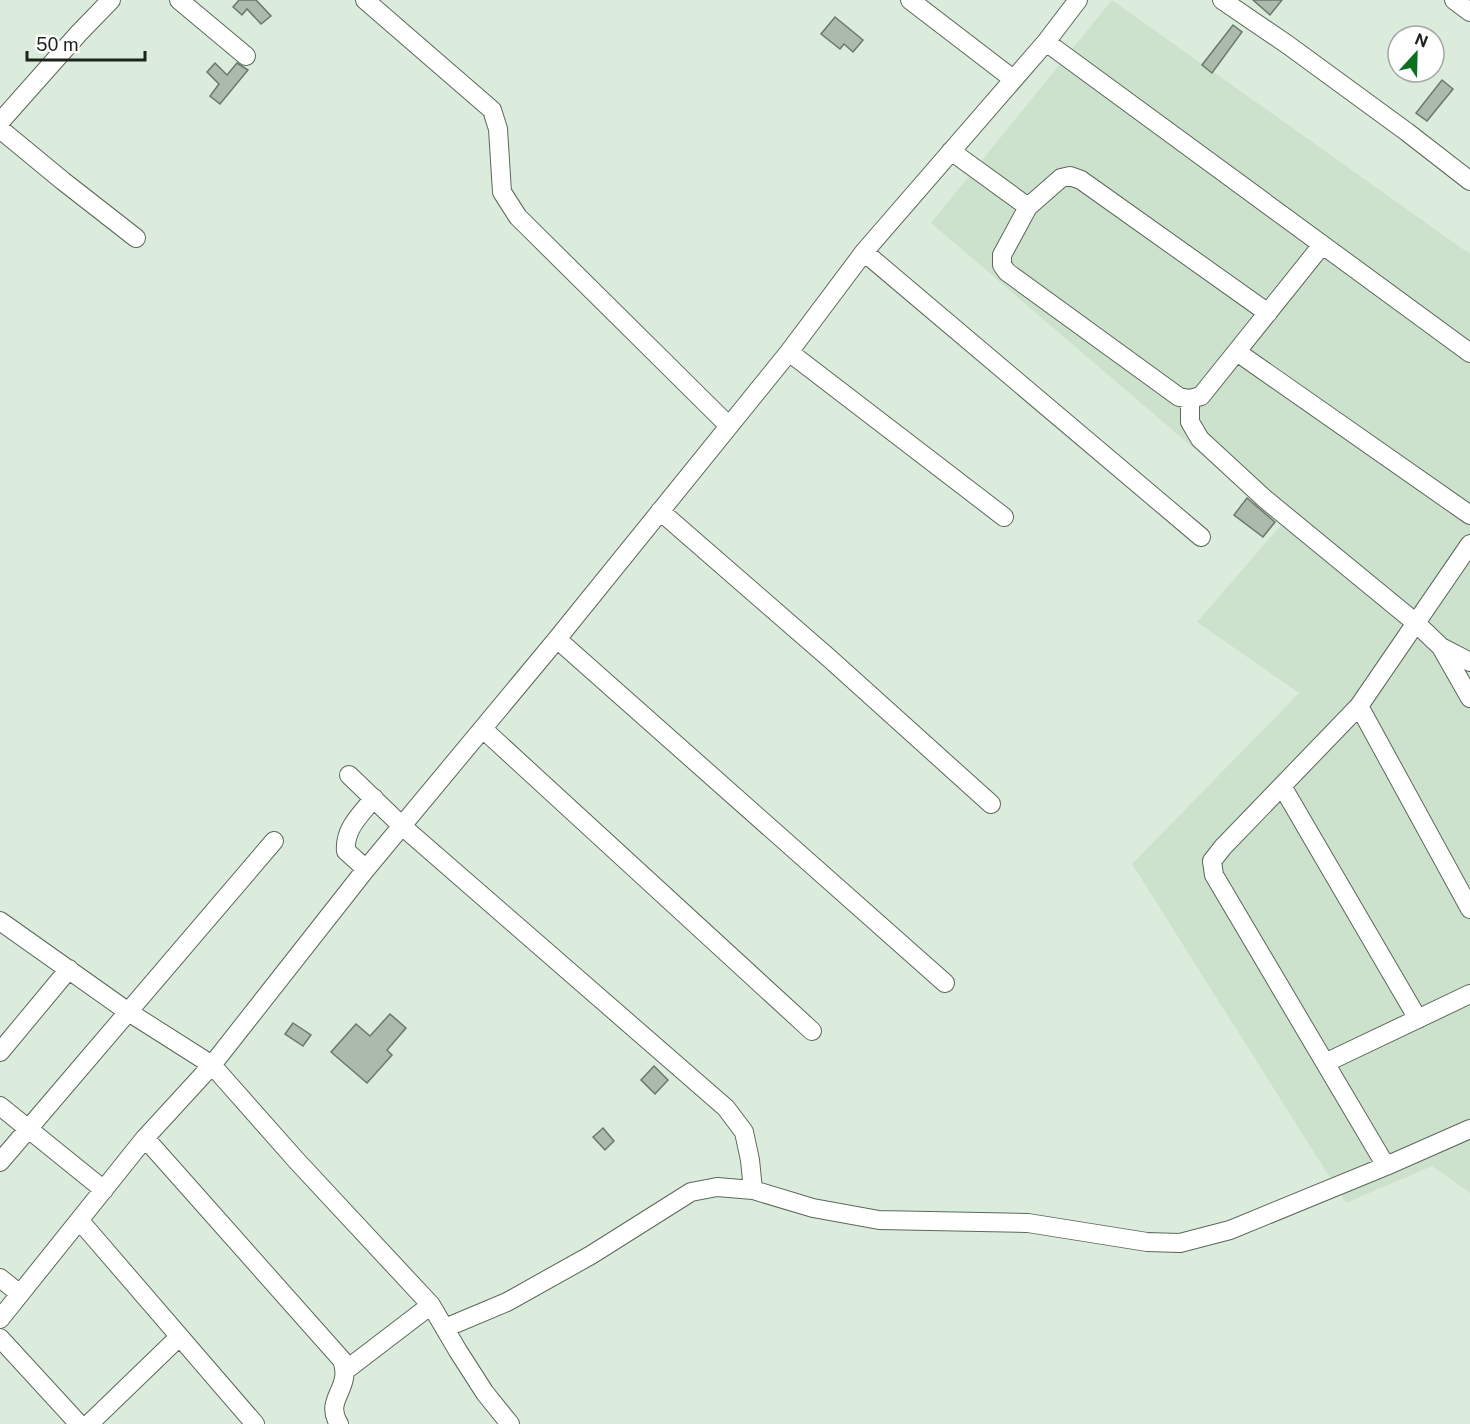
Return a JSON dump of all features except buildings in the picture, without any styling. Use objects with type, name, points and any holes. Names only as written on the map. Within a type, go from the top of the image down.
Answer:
[{"type":"street","points":[[0,122],[111,0]]},
{"type":"street","points":[[179,0],[246,56]]},
{"type":"street","points":[[365,0],[492,110],[498,129],[502,192],[518,217],[728,425]]},
{"type":"street","points":[[910,0],[1013,80]]},
{"type":"street","points":[[0,1319],[145,1138],[212,1065],[366,869],[557,639],[789,351],[864,252],[1046,42],[1078,0]]},
{"type":"street","points":[[1222,0],[1380,111],[1470,181]]},
{"type":"street","points":[[1454,0],[1470,12]]},
{"type":"street","points":[[1046,42],[1470,353]]},
{"type":"street","points":[[0,129],[136,238]]},
{"type":"street","points":[[951,152],[1028,207]]},
{"type":"street","points":[[1268,313],[1082,180],[1070,176],[1061,178],[1028,207],[1002,255],[1002,265],[1007,272],[1179,397],[1190,399],[1201,396],[1237,352],[1268,313],[1322,245]]},
{"type":"street","points":[[864,252],[1201,537]]},
{"type":"street","points":[[789,351],[1004,517]]},
{"type":"street","points":[[1237,352],[1470,515]]},
{"type":"street","points":[[1190,399],[1190,422],[1200,439],[1265,499],[1416,623],[1441,647],[1470,662]]},
{"type":"street","points":[[660,511],[829,658],[991,804]]},
{"type":"street","points":[[1386,1166],[1214,875],[1212,861],[1359,706],[1470,543]]},
{"type":"street","points":[[557,639],[945,983]]},
{"type":"street","points":[[1441,647],[1470,698]]},
{"type":"street","points":[[1359,706],[1470,909]]},
{"type":"street","points":[[483,729],[812,1031]]},
{"type":"street","points":[[349,775],[402,826],[726,1108],[744,1132],[753,1190]]},
{"type":"street","points":[[1282,786],[1418,1019]]},
{"type":"street","points":[[366,869],[346,851],[345,838],[374,798]]},
{"type":"street","points":[[0,1162],[274,841]]},
{"type":"street","points":[[0,921],[127,1011],[212,1065],[296,1160],[431,1305],[485,1393],[510,1424]]},
{"type":"street","points":[[0,1052],[69,969]]},
{"type":"street","points":[[1325,1062],[1470,994]]},
{"type":"street","points":[[0,1106],[104,1190]]},
{"type":"street","points":[[445,1328],[507,1302],[591,1255],[691,1192],[717,1187],[753,1190],[813,1208],[879,1220],[1028,1223],[1147,1242],[1180,1243],[1230,1230],[1470,1129]]},
{"type":"street","points":[[145,1138],[342,1360],[346,1370],[344,1385],[333,1404],[335,1418],[339,1424]]},
{"type":"street","points":[[80,1221],[255,1424]]},
{"type":"street","points":[[0,1278],[20,1294]]},
{"type":"street","points":[[346,1370],[431,1305]]},
{"type":"street","points":[[88,1424],[179,1337]]},
{"type":"street","points":[[0,1338],[79,1424]]},
{"type":"shaded area","points":[[1112,0],[1470,254],[1470,1193],[1432,1166],[1346,1203],[1132,864],[1299,693],[1197,622],[1282,524],[931,223]]}]
